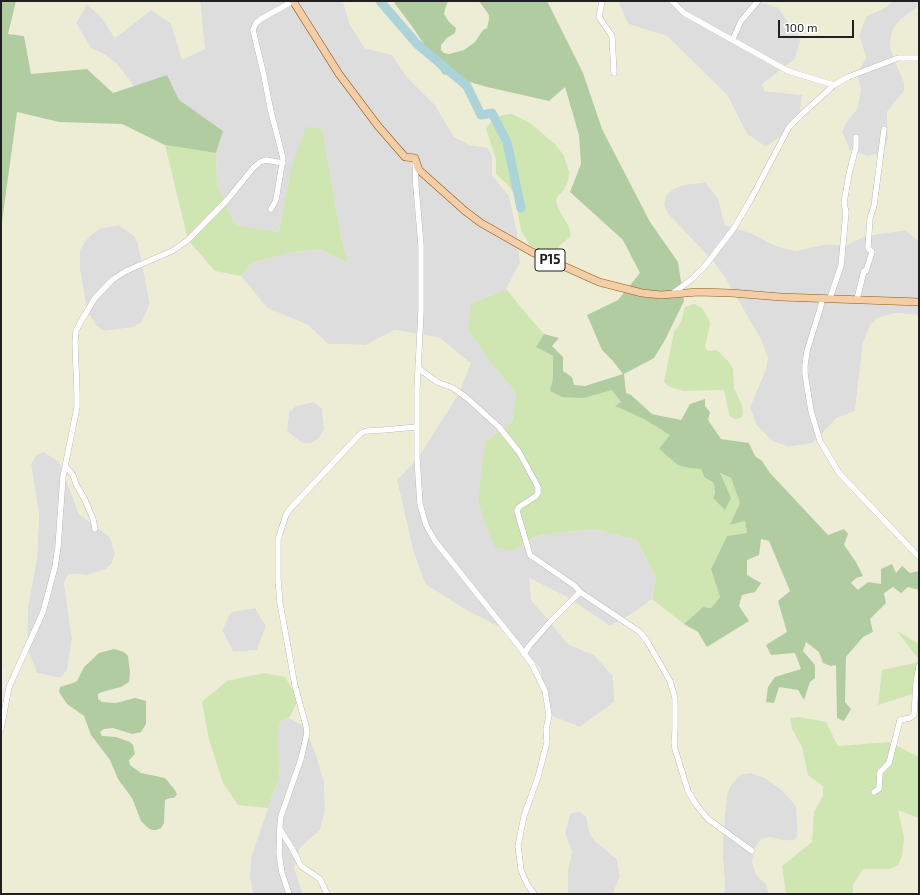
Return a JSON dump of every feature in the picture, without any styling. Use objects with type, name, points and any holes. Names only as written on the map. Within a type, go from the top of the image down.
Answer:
[{"type":"main road","points":[[293,1],[339,74],[369,114],[405,157],[415,158]]},
{"type":"main road","name":"P15","points":[[415,158],[419,170],[457,205],[481,223],[532,252],[599,282],[642,293],[672,294],[707,292],[781,297],[919,302]]},
{"type":"street","points":[[271,209],[276,200],[283,158],[253,30],[256,23],[261,19],[293,1]]},
{"type":"street","points":[[602,1],[599,17],[612,36],[614,73]]},
{"type":"street","points":[[672,1],[684,13],[788,71],[834,85]]},
{"type":"street","points":[[733,39],[741,21],[758,1]]},
{"type":"street","points":[[672,294],[692,279],[705,266],[734,228],[789,127],[801,115],[834,85],[848,77],[898,58],[919,58]]},
{"type":"street","points":[[857,299],[864,271],[866,271],[872,252],[868,248],[870,218],[874,206],[884,129]]},
{"type":"street","points":[[856,137],[856,147],[844,203],[846,212],[841,266],[821,306],[807,351],[804,374],[811,411],[820,441],[839,473],[919,557]]},
{"type":"street","points":[[415,158],[422,266],[417,427],[420,504],[426,525],[435,540],[524,654],[539,677],[545,691],[549,714],[546,730],[547,742],[544,757],[524,816],[518,846],[521,870],[534,894]]},
{"type":"street","points":[[1,728],[9,687],[43,612],[51,583],[58,547],[65,466],[76,407],[76,332],[87,310],[112,280],[126,271],[172,251],[188,240],[228,199],[252,168],[260,162],[266,160],[283,163]]},
{"type":"street","points":[[418,368],[437,382],[453,388],[467,398],[499,427],[519,452],[538,487],[538,493],[536,496],[519,507],[517,511],[530,555],[575,586],[580,592],[640,632],[647,641],[670,682],[675,698],[674,742],[688,791],[695,803],[708,819],[752,851]]},
{"type":"street","points":[[289,894],[282,873],[278,837],[281,816],[301,759],[307,733],[295,686],[280,603],[278,580],[278,540],[286,515],[297,501],[361,433],[367,430],[417,427]]},
{"type":"street","points":[[65,466],[73,475],[89,509],[95,529]]},
{"type":"street","points":[[524,654],[551,621],[580,592]]},
{"type":"street","points":[[874,792],[879,789],[880,772],[889,763],[900,720],[910,718],[914,715],[919,666]]},
{"type":"street","points":[[280,829],[301,866],[320,880],[327,894]]},
{"type":"shaded area","points":[[200,1],[343,1],[350,25],[365,48],[392,55],[408,78],[435,105],[454,137],[470,145],[488,148],[492,156],[492,175],[509,196],[517,232],[520,263],[506,289],[471,304],[493,365],[516,393],[512,422],[486,441],[478,501],[513,551],[538,535],[594,529],[637,540],[656,579],[652,599],[632,614],[610,626],[565,596],[529,578],[568,644],[594,655],[613,676],[615,702],[580,727],[549,715],[507,631],[466,610],[425,584],[413,550],[397,480],[417,459],[459,393],[440,338],[394,330],[366,345],[328,344],[308,325],[267,308],[241,276],[252,263],[289,253],[320,249],[348,263],[341,236],[330,174],[290,172],[279,232],[235,225],[217,185],[216,153],[223,131],[178,100],[167,75],[134,86],[117,64],[105,55],[91,48],[76,23],[87,4],[101,17],[115,38],[151,10],[171,23],[182,59],[202,19]]},
{"type":"shaded area","points":[[618,1],[756,1],[777,7],[801,38],[795,59],[764,91],[802,95],[799,123],[766,147],[747,134],[727,95],[667,36],[628,24]]},
{"type":"shaded area","points":[[893,1],[919,1],[919,6],[900,20],[892,54],[904,82],[904,91],[887,112],[888,139],[885,148],[878,154],[868,156],[850,150],[842,132],[845,123],[857,109],[861,89],[856,74],[866,58],[859,35],[866,16],[886,7]]},
{"type":"shaded area","points":[[705,182],[718,198],[725,225],[751,233],[776,246],[796,251],[822,245],[847,245],[865,236],[905,230],[919,241],[919,315],[894,313],[863,342],[855,411],[837,418],[813,443],[788,447],[771,440],[756,425],[750,407],[766,369],[726,279],[713,261],[668,214],[664,205],[666,196],[673,189],[683,185]]},
{"type":"shaded area","points":[[119,225],[134,236],[138,243],[150,303],[142,322],[134,327],[105,331],[96,326],[87,310],[80,270],[80,250],[85,241],[101,228]]},
{"type":"shaded area","points":[[314,402],[322,408],[324,430],[319,438],[311,443],[302,443],[287,431],[289,412],[296,406]]},
{"type":"shaded area","points":[[44,452],[59,461],[79,514],[110,537],[115,554],[112,563],[106,569],[88,575],[69,574],[64,582],[72,639],[67,670],[60,678],[37,673],[27,648],[28,607],[37,557],[39,515],[31,464],[36,455]]},
{"type":"shaded area","points":[[255,608],[266,626],[257,650],[233,652],[222,630],[231,612]]},
{"type":"shaded area","points":[[289,718],[302,725],[316,754],[324,782],[325,811],[320,830],[300,848],[295,868],[303,894],[253,894],[250,877],[251,857],[279,777],[278,731],[281,721]]},
{"type":"shaded area","points":[[751,773],[765,778],[782,790],[796,806],[798,833],[794,840],[784,841],[754,852],[752,862],[759,878],[766,884],[769,894],[724,894],[723,836],[727,794],[731,785],[737,778],[742,774]]},
{"type":"shaded area","points":[[579,811],[586,816],[590,834],[595,841],[617,859],[620,877],[613,894],[568,894],[568,870],[572,852],[565,833],[570,814]]},
{"type":"green space","points":[[1,1],[16,1],[8,34],[24,36],[31,74],[87,69],[113,93],[167,75],[179,100],[223,131],[216,153],[165,145],[122,124],[59,122],[17,112],[1,229]]},
{"type":"green space","points":[[16,1],[200,1],[205,49],[182,60],[171,23],[151,10],[115,38],[101,17],[87,4],[76,23],[91,48],[105,55],[117,64],[134,86],[113,93],[87,69],[31,74],[24,36],[8,34]]},
{"type":"green space","points":[[343,1],[393,1],[414,29],[443,74],[565,87],[579,135],[581,164],[570,192],[623,240],[641,273],[618,300],[587,315],[602,350],[613,361],[654,358],[665,340],[684,301],[678,262],[650,222],[602,129],[583,73],[547,1],[618,1],[628,24],[667,36],[727,95],[747,134],[766,147],[799,123],[802,95],[764,91],[762,84],[795,59],[801,38],[778,7],[756,1],[893,1],[886,7],[866,17],[859,35],[866,58],[857,74],[861,89],[857,109],[846,123],[842,132],[850,150],[868,156],[878,154],[885,148],[888,139],[887,112],[904,91],[904,82],[892,54],[890,45],[891,35],[894,27],[900,20],[919,6],[919,241],[905,230],[865,236],[847,245],[822,245],[796,251],[776,246],[751,233],[725,225],[718,198],[705,182],[683,185],[673,189],[666,196],[664,205],[668,214],[713,261],[726,279],[761,339],[768,358],[766,369],[750,407],[756,425],[771,440],[780,444],[788,447],[813,443],[837,418],[855,411],[863,342],[870,325],[877,318],[894,313],[919,315],[919,571],[910,573],[896,573],[891,564],[881,584],[858,590],[851,583],[856,578],[863,576],[856,562],[843,545],[844,529],[828,535],[770,473],[762,461],[755,456],[749,443],[721,439],[708,420],[710,412],[690,404],[681,420],[652,414],[631,395],[626,393],[623,374],[585,386],[574,385],[572,377],[563,371],[563,357],[551,346],[559,338],[544,334],[506,289],[520,263],[517,232],[509,196],[492,175],[492,156],[488,148],[470,145],[454,137],[435,105],[408,78],[392,55],[365,48],[350,25]],"holes":[[[496,159],[564,190],[557,197],[556,201],[559,210],[569,227],[559,246],[521,230],[514,194],[509,186],[496,174]],[[681,322],[710,325],[705,347],[708,351],[728,361],[733,369],[734,388],[742,405],[729,414],[724,390],[683,391],[674,332]]]},
{"type":"green space","points":[[393,1],[448,1],[444,14],[449,22],[456,28],[455,33],[447,38],[441,45],[441,50],[444,53],[449,54],[464,50],[475,42],[483,30],[487,28],[489,15],[479,1],[547,1],[583,73],[602,129],[650,222],[678,262],[684,301],[665,340],[654,358],[624,374],[626,393],[631,395],[652,414],[681,420],[690,404],[705,399],[705,406],[710,412],[708,420],[721,439],[749,443],[755,456],[762,461],[770,473],[828,535],[844,529],[848,534],[844,545],[856,562],[863,576],[856,578],[851,583],[858,590],[868,582],[881,584],[881,569],[892,564],[896,573],[902,566],[910,573],[919,571],[919,590],[908,587],[901,593],[893,587],[884,593],[886,603],[870,619],[873,632],[863,637],[846,657],[845,702],[851,709],[844,721],[837,718],[836,665],[831,666],[823,663],[819,652],[806,642],[803,651],[815,665],[815,678],[810,682],[804,700],[798,690],[779,687],[774,703],[766,702],[768,687],[775,677],[801,669],[795,653],[771,655],[766,645],[787,632],[778,601],[790,591],[769,541],[761,539],[759,555],[747,560],[747,575],[761,583],[755,592],[742,595],[739,606],[749,621],[707,647],[698,632],[684,624],[703,607],[711,608],[720,597],[711,569],[727,536],[747,533],[745,521],[730,525],[740,503],[731,478],[720,473],[731,498],[725,510],[713,498],[715,494],[714,483],[704,477],[701,469],[678,465],[659,449],[670,435],[644,419],[615,406],[621,402],[612,390],[584,398],[562,397],[550,391],[553,379],[553,356],[536,347],[544,334],[559,338],[552,346],[563,357],[563,371],[572,377],[574,385],[585,386],[623,374],[602,350],[587,315],[618,300],[640,273],[623,240],[570,192],[581,164],[579,135],[565,87],[549,101],[487,87],[443,74],[414,29]]},
{"type":"green space","points":[[448,1],[479,1],[489,15],[487,28],[483,30],[475,42],[464,50],[449,54],[444,53],[441,50],[441,45],[447,38],[455,33],[444,14]]},
{"type":"green space","points":[[17,111],[59,122],[122,124],[165,145],[188,240],[215,271],[241,276],[267,308],[308,325],[328,344],[366,345],[394,330],[440,338],[471,363],[459,393],[437,428],[417,459],[397,480],[413,550],[425,584],[466,610],[507,631],[540,668],[549,715],[580,727],[614,702],[613,676],[594,655],[568,644],[531,600],[529,578],[565,596],[610,626],[632,614],[652,599],[684,624],[698,632],[739,606],[742,594],[754,592],[747,575],[747,560],[761,539],[769,541],[790,591],[778,601],[787,632],[772,655],[795,653],[801,670],[775,678],[779,687],[798,690],[804,699],[810,682],[815,678],[815,665],[803,651],[806,642],[819,652],[823,663],[836,665],[837,718],[845,702],[846,657],[863,637],[873,632],[870,619],[886,603],[884,593],[893,587],[908,587],[919,590],[919,644],[898,632],[919,662],[882,670],[878,705],[919,692],[919,757],[889,742],[838,746],[792,729],[802,747],[808,775],[823,786],[823,796],[814,812],[812,842],[782,866],[786,894],[769,894],[766,884],[756,875],[752,862],[755,847],[761,839],[770,837],[789,841],[794,840],[797,837],[796,806],[782,790],[773,783],[761,776],[751,773],[742,774],[737,778],[731,785],[727,794],[723,836],[724,894],[613,894],[620,877],[617,859],[595,841],[590,834],[586,816],[579,811],[570,814],[565,833],[572,852],[568,870],[568,894],[303,894],[294,868],[300,848],[320,830],[325,811],[324,782],[316,754],[307,733],[302,725],[289,718],[299,699],[285,677],[238,805],[268,808],[251,857],[250,877],[253,894],[1,894],[1,693],[3,690],[6,672],[1,663],[1,229]],"holes":[[[119,225],[134,236],[138,244],[150,304],[142,322],[134,327],[105,331],[96,326],[87,310],[80,270],[80,250],[85,241],[101,228]],[[314,402],[322,408],[324,430],[319,438],[311,443],[302,443],[287,431],[289,412],[296,406]],[[44,452],[59,462],[79,514],[110,537],[115,554],[112,563],[106,569],[88,575],[69,574],[64,582],[72,639],[67,670],[60,678],[37,673],[27,648],[28,607],[37,557],[39,515],[31,464],[36,455]],[[255,608],[266,626],[257,650],[233,652],[222,630],[231,612]],[[84,667],[121,687],[98,694],[98,699],[102,702],[116,703],[135,698],[132,734],[113,728],[104,729],[100,732],[102,736],[116,737],[129,760],[129,765],[141,773],[165,778],[170,798],[165,800],[164,823],[141,821],[132,798],[118,779],[110,760],[91,735],[84,716],[67,704],[60,687],[77,681]]]},
{"type":"green space","points":[[512,114],[530,123],[556,145],[564,156],[569,172],[568,181],[564,190],[557,197],[556,201],[559,210],[569,227],[571,236],[559,246],[556,255],[550,257],[536,251],[529,244],[521,230],[514,194],[509,186],[496,174],[496,159],[486,129],[492,121],[503,115]]},
{"type":"green space","points":[[306,127],[322,129],[341,236],[348,263],[320,249],[289,253],[252,263],[241,276],[215,271],[188,240],[165,145],[216,153],[217,185],[235,225],[279,232],[290,172]]},
{"type":"green space","points":[[506,289],[544,334],[536,347],[553,356],[553,379],[584,398],[612,389],[621,402],[616,406],[644,419],[671,435],[659,450],[689,468],[701,469],[704,477],[714,483],[715,494],[725,509],[731,498],[719,473],[731,478],[740,503],[731,525],[745,521],[747,533],[727,536],[711,569],[720,597],[711,608],[703,607],[684,624],[652,599],[656,579],[637,540],[594,529],[538,535],[513,551],[494,547],[478,501],[482,464],[486,441],[512,422],[516,393],[493,365],[468,330],[471,304]]},
{"type":"green space","points":[[694,304],[702,308],[709,320],[710,325],[705,347],[708,351],[717,350],[728,361],[733,369],[734,388],[742,405],[743,414],[741,418],[732,418],[729,414],[724,390],[683,391],[668,386],[664,382],[674,332],[681,322],[685,307]]},
{"type":"green space","points":[[897,631],[919,644],[919,660]]},
{"type":"green space","points":[[114,649],[124,652],[128,656],[130,672],[129,682],[121,687],[98,694],[98,699],[102,702],[116,703],[135,698],[146,701],[146,724],[141,732],[132,734],[113,728],[104,729],[100,732],[102,736],[116,737],[130,742],[133,745],[135,754],[129,760],[130,765],[141,773],[165,778],[175,790],[177,794],[174,798],[165,800],[164,823],[161,828],[156,830],[148,828],[141,821],[132,798],[118,779],[110,760],[91,735],[84,716],[67,704],[59,692],[60,687],[77,681],[84,667],[99,653]]},
{"type":"green space","points":[[919,662],[919,692],[878,705],[882,670]]},
{"type":"green space","points":[[264,673],[285,677],[299,699],[289,718],[281,721],[278,731],[279,777],[268,808],[238,805],[223,783],[209,739],[202,702],[227,681]]},
{"type":"green space","points":[[799,717],[826,722],[838,746],[889,742],[919,757],[919,818],[898,810],[904,837],[902,856],[898,865],[890,869],[863,869],[853,885],[853,894],[786,894],[782,866],[812,842],[814,812],[823,796],[823,786],[808,775],[802,747],[792,729],[790,718]]},
{"type":"green space","points":[[897,810],[919,818],[919,894],[853,894],[853,885],[864,869],[890,869],[904,837]]},
{"type":"waterway","points":[[380,1],[417,44],[467,86],[481,115],[492,113],[507,142],[521,208]]}]
